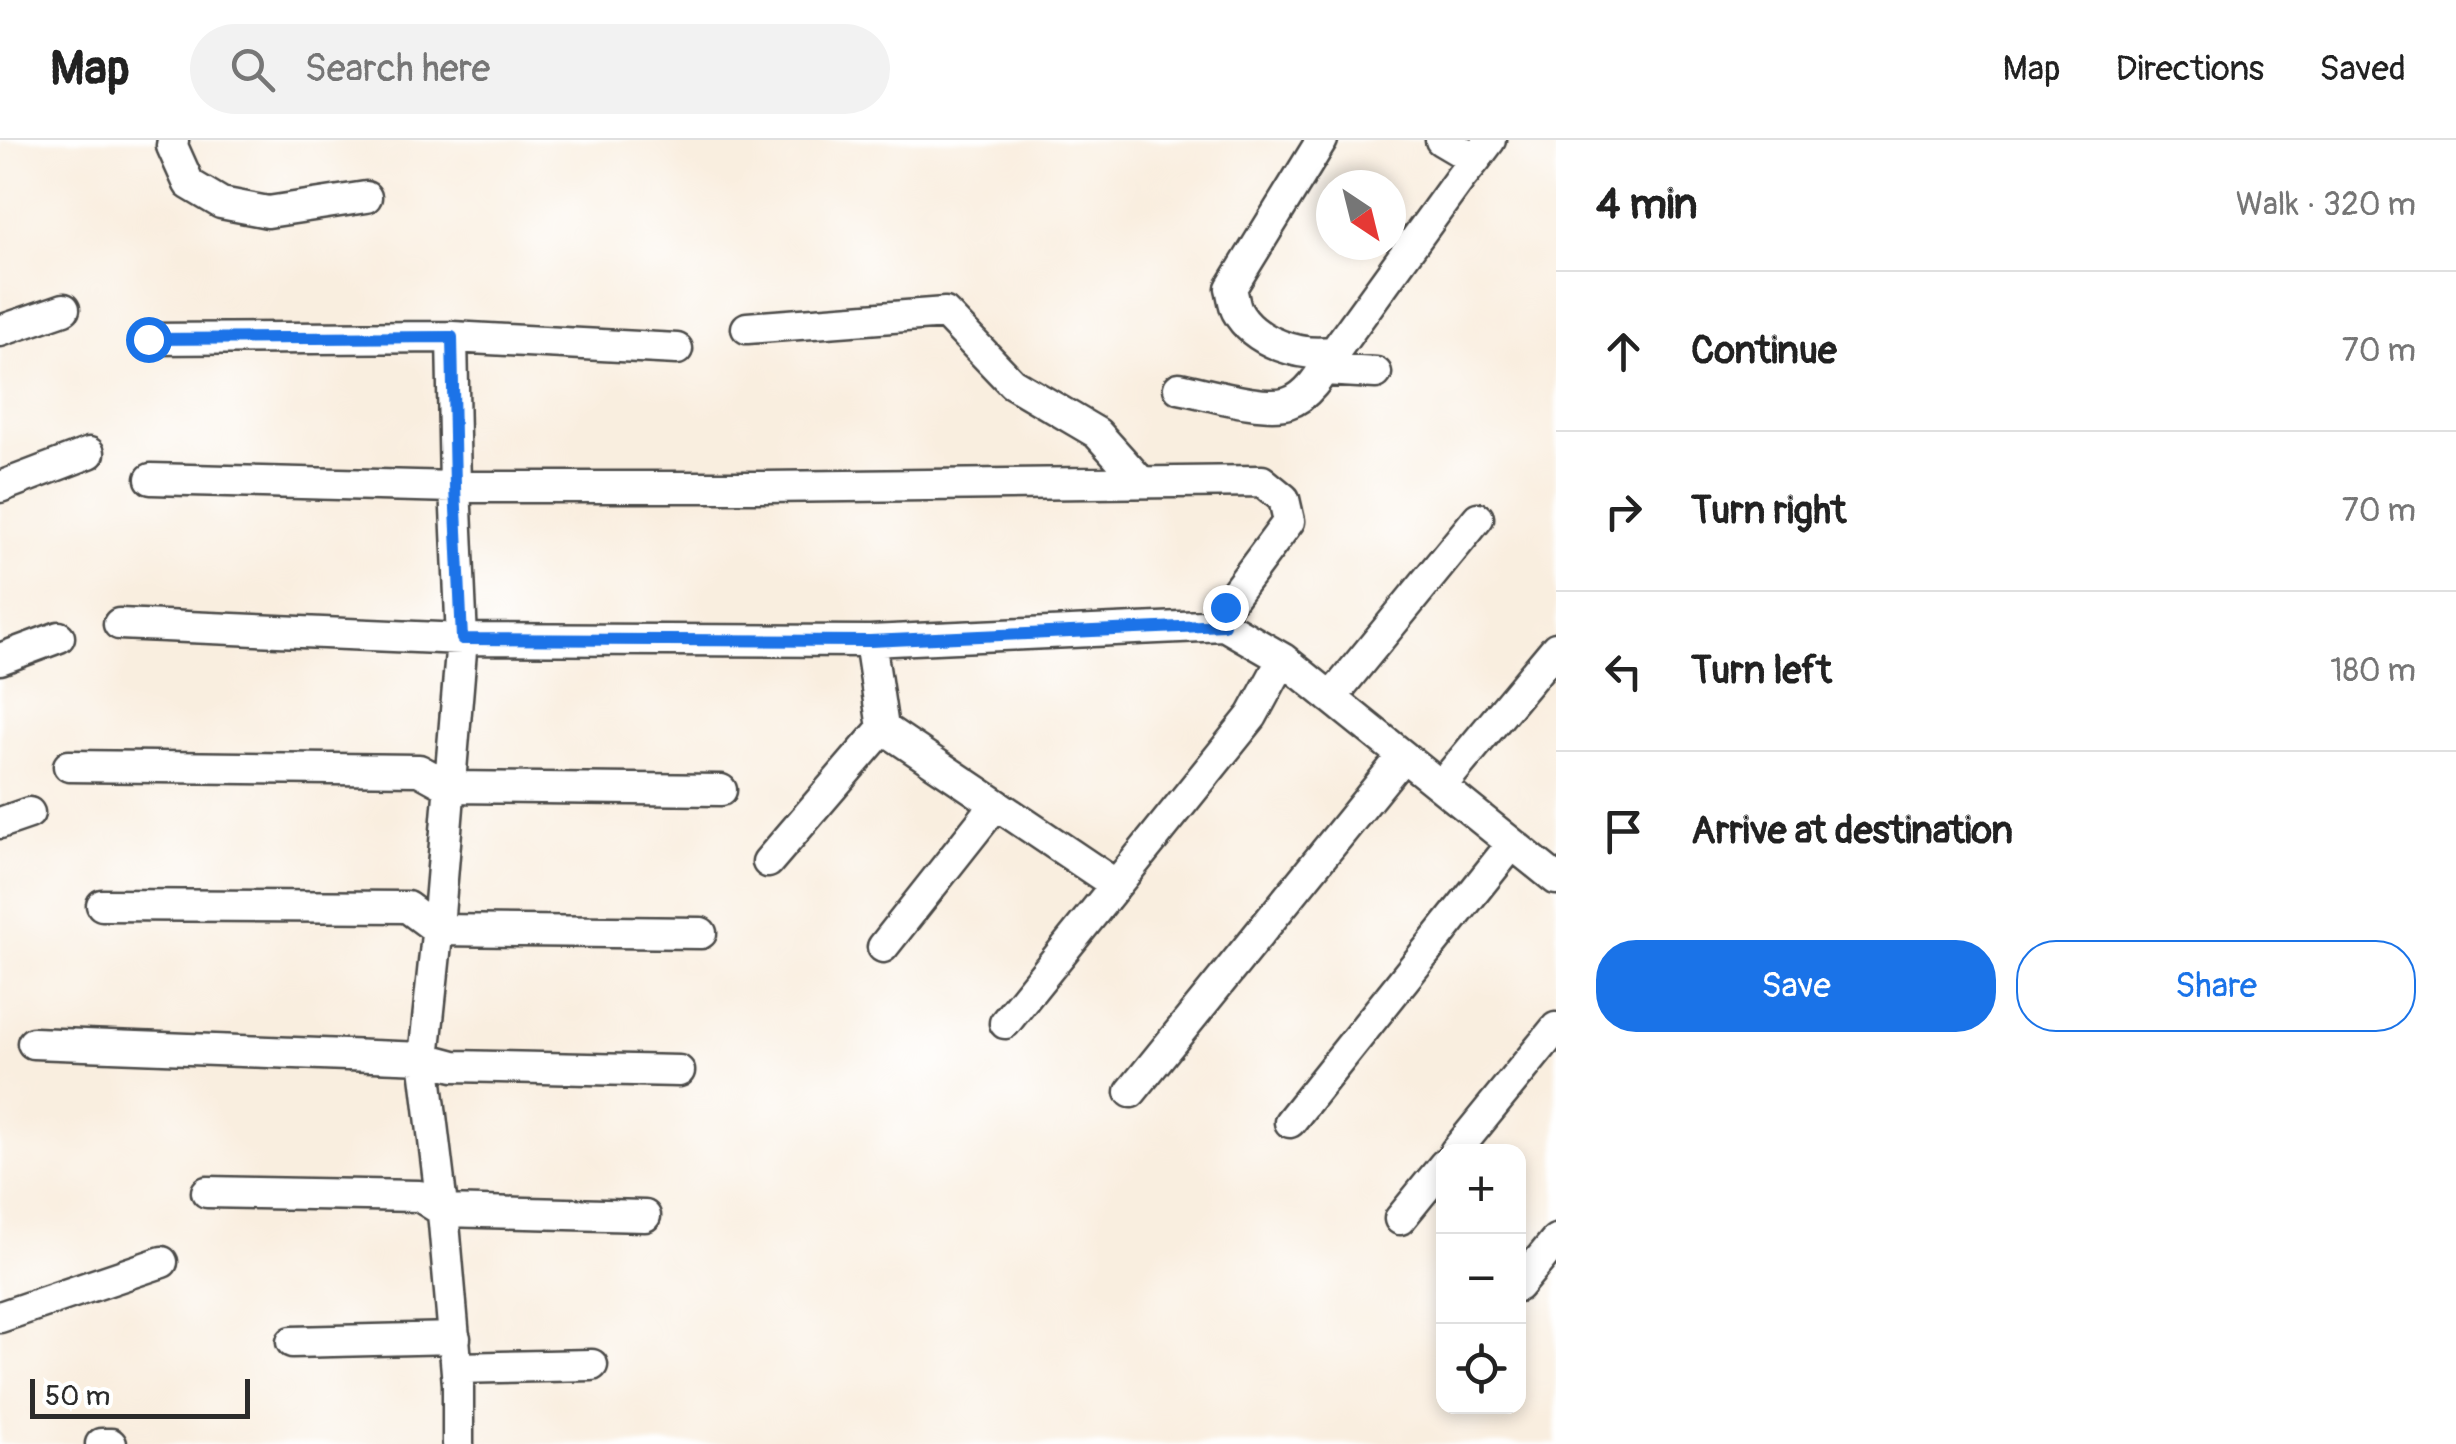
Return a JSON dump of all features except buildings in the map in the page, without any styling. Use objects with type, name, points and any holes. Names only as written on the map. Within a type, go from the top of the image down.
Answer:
[{"type":"street","points":[[173,140],[189,184],[220,203],[268,212],[366,197]]},
{"type":"street","points":[[1322,140],[1231,288],[1237,311],[1249,327],[1269,341],[1376,374]]},
{"type":"street","points":[[1179,388],[1265,406],[1287,404],[1298,398],[1330,361],[1482,150],[1442,140]]},
{"type":"street","points":[[0,330],[64,309]]},
{"type":"street","points":[[747,328],[945,313],[1012,383],[1097,433],[1142,482]]},
{"type":"street","points":[[452,337],[462,639],[424,1058],[456,1353],[458,1444]]},
{"type":"street","points":[[148,339],[452,337],[677,349]]},
{"type":"street","points":[[0,487],[89,454]]},
{"type":"street","points":[[151,479],[455,487],[1262,481],[1284,499],[1289,521],[1225,607],[1224,625]]},
{"type":"street","points":[[1331,698],[1478,518]]},
{"type":"street","points":[[119,624],[462,639],[870,641],[1224,625],[1282,659],[1555,876]]},
{"type":"street","points":[[0,659],[59,637]]},
{"type":"street","points":[[768,862],[882,728],[870,641]]},
{"type":"street","points":[[1441,786],[1556,648]]},
{"type":"street","points":[[1005,1023],[1252,716],[1282,659]]},
{"type":"street","points":[[882,728],[1116,885]]},
{"type":"street","points":[[1131,1092],[1403,756]]},
{"type":"street","points":[[69,766],[418,770],[450,787],[721,790]]},
{"type":"street","points":[[883,948],[996,804]]},
{"type":"street","points":[[0,824],[29,813]]},
{"type":"street","points":[[1290,1122],[1512,844]]},
{"type":"street","points":[[102,905],[407,908],[438,930],[701,932]]},
{"type":"street","points":[[1462,1144],[1556,1028]]},
{"type":"street","points":[[33,1043],[424,1058],[454,1066],[679,1071]]},
{"type":"street","points":[[1400,1219],[1436,1175]]},
{"type":"street","points":[[207,1192],[419,1196],[443,1212],[645,1216]]},
{"type":"street","points":[[1526,1276],[1556,1240]]},
{"type":"street","points":[[0,1318],[162,1262]]},
{"type":"street","points":[[292,1342],[592,1365]]},
{"type":"street","points":[[100,1444],[111,1444]]},
{"type":"route","points":[[148,339],[452,337],[462,639],[870,641],[1224,625],[1225,607]]}]
